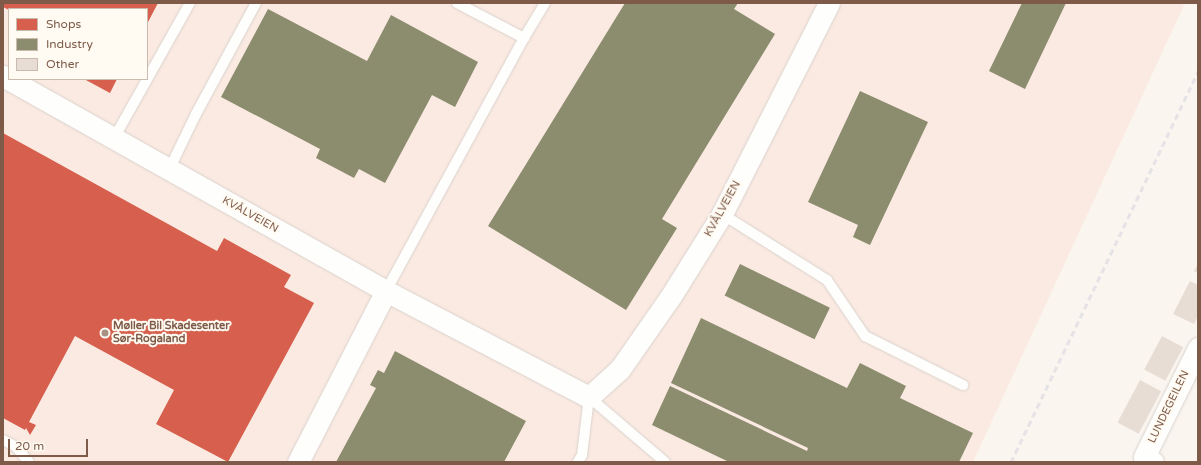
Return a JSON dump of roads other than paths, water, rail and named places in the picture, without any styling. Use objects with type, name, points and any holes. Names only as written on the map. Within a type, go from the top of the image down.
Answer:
[{"type":"street","name":"KVÅLVEIEN","points":[[10,80],[113,140],[386,291],[589,397],[620,369],[671,296],[722,214],[829,3]]},
{"type":"street","points":[[298,462],[386,291]]},
{"type":"street","name":"LUNDEGEILEN","points":[[1153,462],[1144,457],[1198,348]]},
{"type":"lane","points":[[148,78],[190,3]]},
{"type":"lane","points":[[169,170],[196,114],[256,3]]},
{"type":"lane","points":[[457,3],[524,38]]},
{"type":"lane","points":[[386,291],[524,38],[545,3]]},
{"type":"lane","points":[[113,140],[147,80]]},
{"type":"lane","points":[[722,214],[827,280],[865,336],[962,385]]},
{"type":"lane","points":[[578,462],[582,455],[589,397]]},
{"type":"lane","points":[[589,397],[665,462]]},
{"type":"lane","points":[[3,440],[15,446],[29,462]]},
{"type":"railway","points":[[1011,462],[1198,71]]},
{"type":"place","name":"Møller Bil Skadesenter Sør-Rogaland","points":[[105,333]]}]
